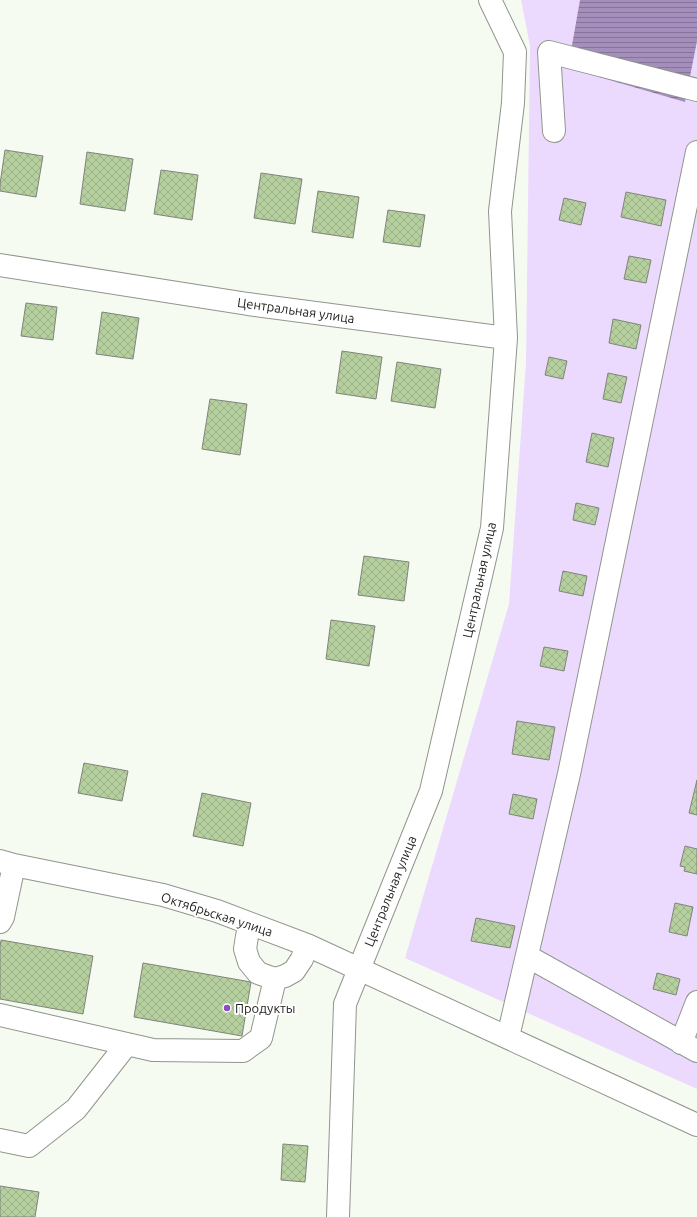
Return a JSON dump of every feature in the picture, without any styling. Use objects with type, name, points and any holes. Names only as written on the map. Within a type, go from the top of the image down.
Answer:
[{"type":"street","points":[[490,0],[515,52],[513,103],[500,211],[506,338]]},
{"type":"street","points":[[554,130],[549,52],[697,90]]},
{"type":"street","points":[[508,1038],[569,774],[697,152]]},
{"type":"street","name":"Центральная улица","points":[[0,265],[248,304],[506,338],[492,528],[435,776],[431,791],[345,1004],[338,1217]]},
{"type":"street","points":[[0,922],[3,916],[7,863]]},
{"type":"street","name":"Октябрьская улица","points":[[7,863],[163,895],[217,911],[307,945],[697,1125]]},
{"type":"street","points":[[251,924],[247,936],[246,949],[249,962],[258,973],[275,979],[285,976],[294,970],[302,959],[307,945]]},
{"type":"street","points":[[527,956],[689,1047],[697,1002]]},
{"type":"street","points":[[0,1015],[153,1050],[243,1051],[261,1038],[275,979]]},
{"type":"street","points":[[0,1140],[29,1146],[76,1109],[127,1044]]},
{"type":"shaded area","points":[[521,0],[697,0],[697,1089],[405,958],[509,604],[526,362],[530,46]]},
{"type":"shaded area","points":[[580,0],[697,0],[697,41],[685,102],[568,68]]},
{"type":"building","points":[[5,150],[43,156],[36,197],[0,191]]},
{"type":"building","points":[[87,152],[133,159],[125,211],[80,204]]},
{"type":"building","points":[[161,170],[198,175],[192,220],[154,214]]},
{"type":"building","points":[[261,173],[302,179],[295,224],[254,218]]},
{"type":"building","points":[[318,191],[359,197],[353,238],[312,232]]},
{"type":"building","points":[[626,192],[666,200],[661,226],[621,217]]},
{"type":"building","points":[[564,198],[586,203],[581,225],[559,220]]},
{"type":"building","points":[[388,210],[425,215],[420,247],[383,242]]},
{"type":"building","points":[[629,256],[651,260],[646,283],[624,279]]},
{"type":"building","points":[[26,303],[57,307],[53,340],[21,336]]},
{"type":"building","points":[[102,312],[139,318],[133,359],[96,354]]},
{"type":"building","points":[[613,319],[641,325],[636,349],[609,343]]},
{"type":"building","points":[[342,351],[382,357],[376,399],[336,393]]},
{"type":"building","points":[[549,357],[567,361],[563,379],[545,375]]},
{"type":"building","points":[[397,362],[441,369],[435,408],[391,401]]},
{"type":"building","points":[[608,373],[627,377],[621,403],[603,399]]},
{"type":"building","points":[[210,399],[247,404],[240,455],[202,449]]},
{"type":"building","points":[[592,433],[614,438],[608,467],[586,462]]},
{"type":"building","points":[[576,503],[599,508],[595,525],[573,520]]},
{"type":"building","points":[[364,556],[409,562],[404,601],[358,595]]},
{"type":"building","points":[[563,571],[587,576],[583,596],[559,591]]},
{"type":"building","points":[[331,620],[375,626],[369,666],[326,659]]},
{"type":"building","points":[[544,647],[568,651],[564,671],[540,666]]},
{"type":"building","points":[[517,721],[555,727],[549,760],[512,754]]},
{"type":"building","points":[[84,763],[128,771],[122,801],[78,793]]},
{"type":"building","points":[[697,780],[697,815],[689,813]]},
{"type":"building","points":[[202,793],[251,803],[243,846],[193,836]]},
{"type":"building","points":[[513,794],[537,799],[533,819],[509,814]]},
{"type":"building","points":[[685,846],[697,849],[697,874],[684,871],[685,867],[680,866]]},
{"type":"building","points":[[675,903],[693,907],[687,936],[669,932]]},
{"type":"building","points":[[476,918],[515,926],[510,948],[471,941]]},
{"type":"building","points":[[1,940],[93,956],[83,1014],[0,999]]},
{"type":"building","points":[[143,963],[251,982],[242,1036],[134,1017]]},
{"type":"building","points":[[657,973],[680,979],[676,995],[653,989]]},
{"type":"building","points":[[283,1144],[308,1146],[305,1182],[281,1180]]},
{"type":"building","points":[[0,1186],[39,1192],[35,1217],[0,1217]]},
{"type":"place","name":"Продукты","points":[[227,1008]]}]
